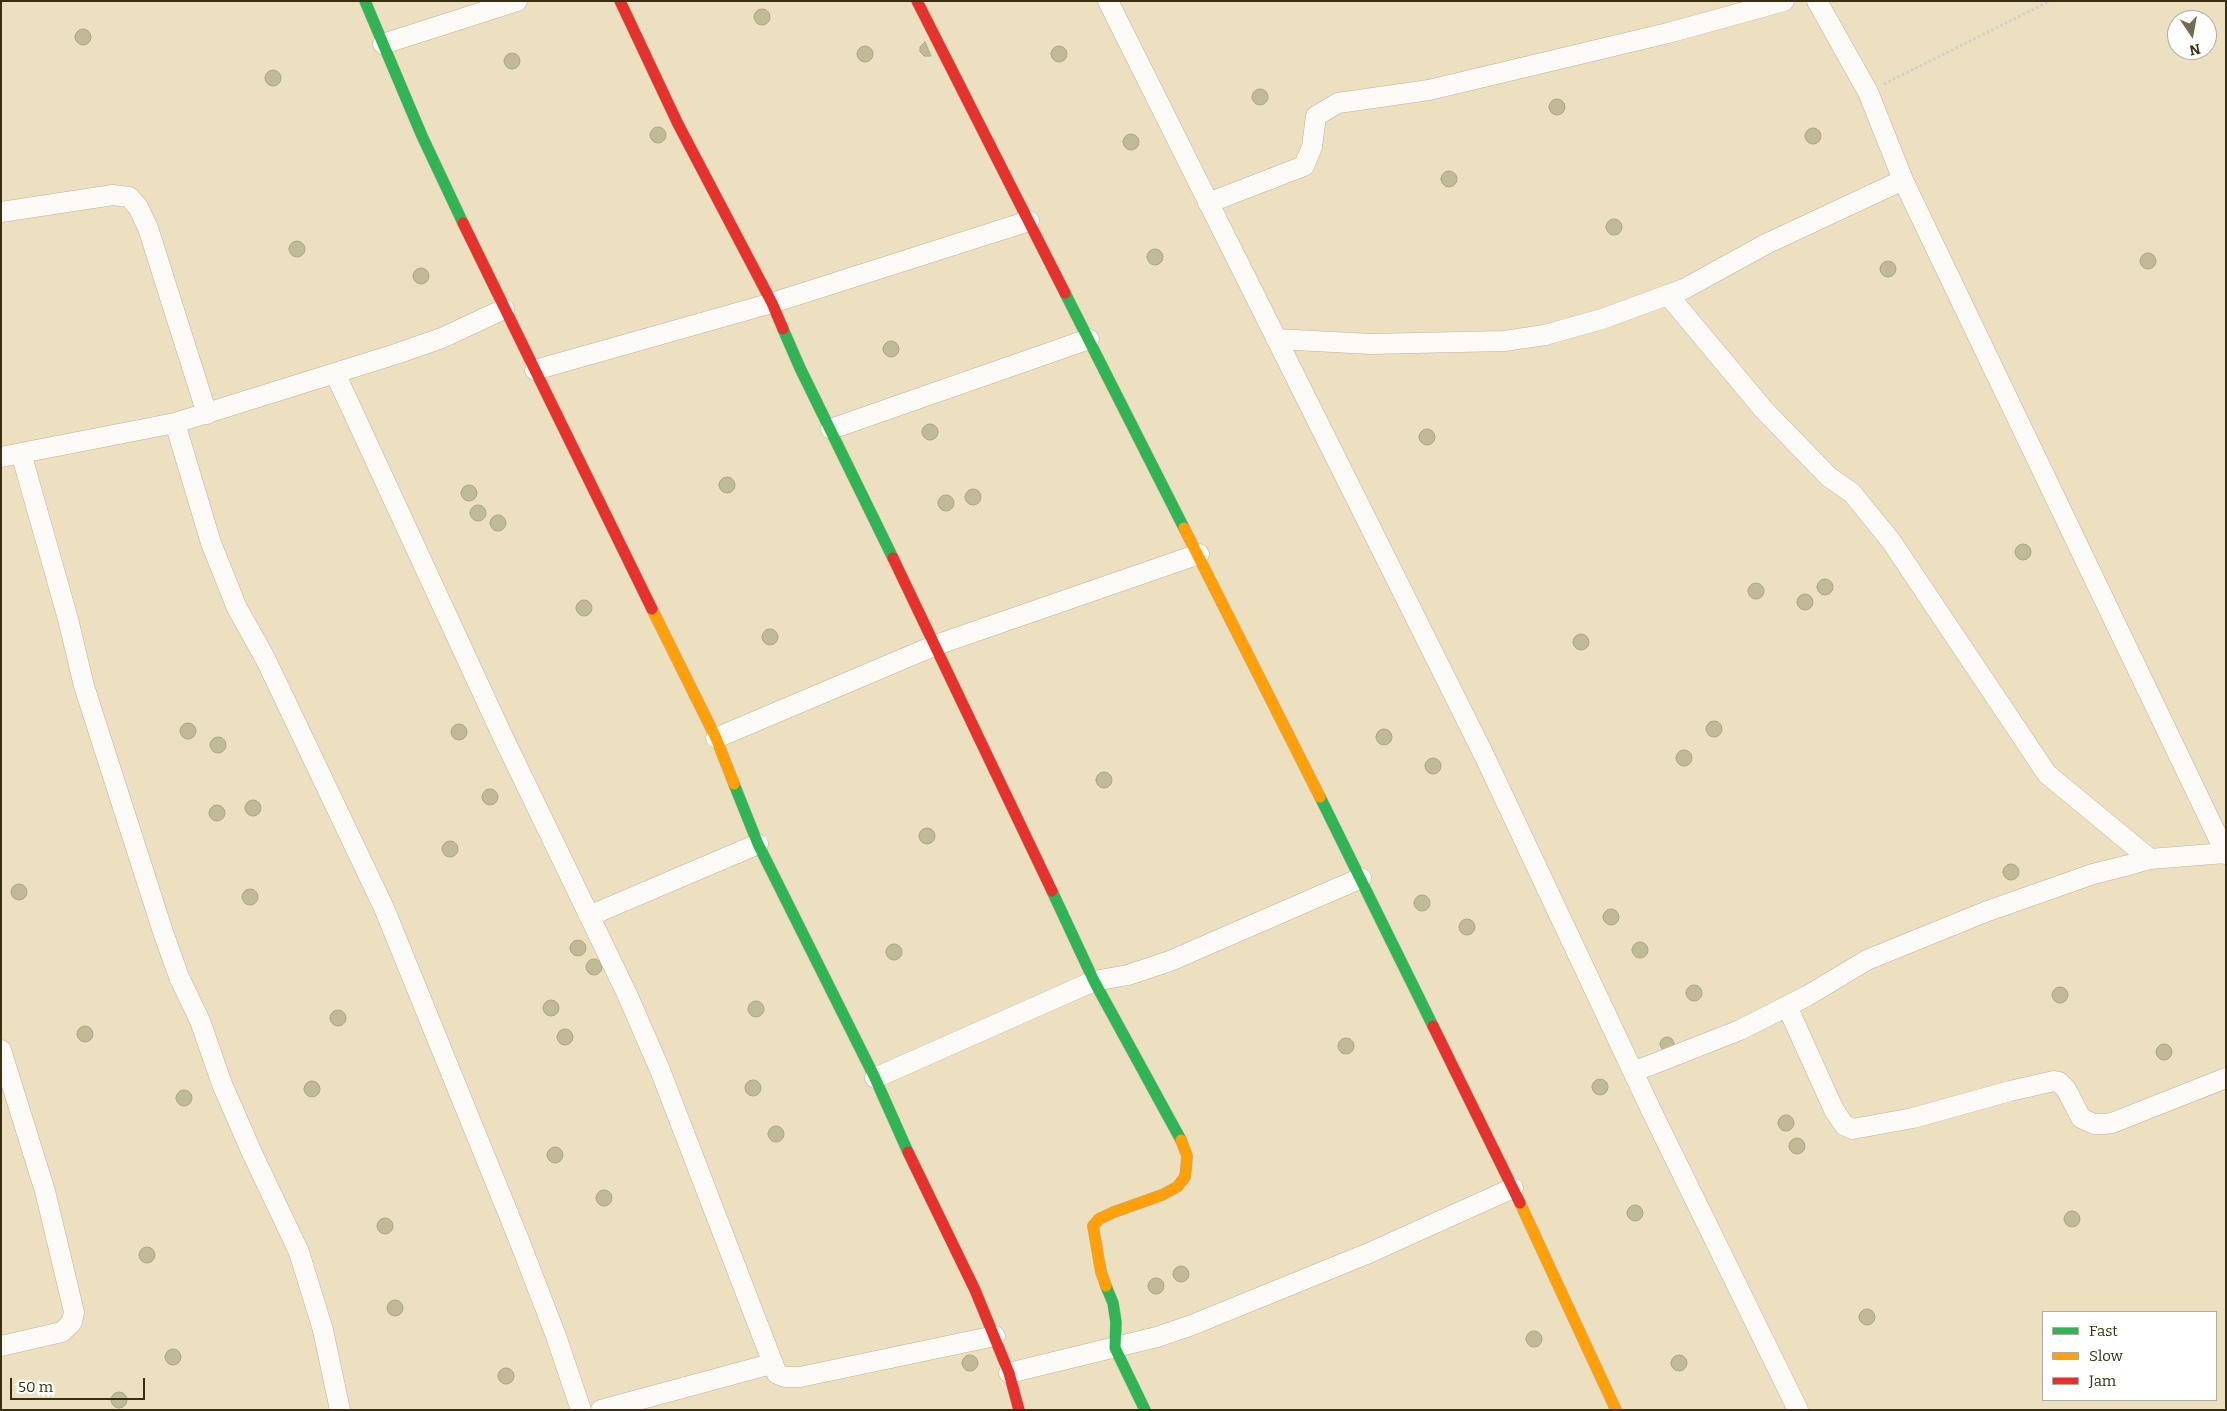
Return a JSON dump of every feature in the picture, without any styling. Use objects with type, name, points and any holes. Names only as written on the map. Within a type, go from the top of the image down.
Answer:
[{"type":"street","points":[[365,1],[422,136],[504,309],[716,738],[758,844],[875,1078],[995,1336],[1009,1373],[1019,1410]]},
{"type":"street","points":[[383,44],[517,1]]},
{"type":"street","points":[[620,1],[678,124],[772,303],[800,368],[936,645],[1094,981],[1183,1143],[1187,1156],[1185,1177],[1177,1187],[1162,1195],[1114,1212],[1099,1219],[1093,1226],[1101,1272],[1113,1303],[1116,1322],[1114,1348],[1145,1410]]},
{"type":"street","points":[[917,1],[1199,554],[1361,878],[1513,1188],[1566,1306],[1616,1410]]},
{"type":"street","points":[[1108,1],[1483,753],[1633,1072],[1798,1410]]},
{"type":"street","points":[[1208,203],[1304,166],[1312,147],[1316,116],[1338,103],[1429,90],[1668,33],[1784,1]]},
{"type":"street","points":[[1633,1072],[1740,1030],[1788,1006],[1867,960],[1908,942],[2093,874],[2150,859],[2226,853],[1903,180],[1868,92],[1817,1]]},
{"type":"street","points":[[1276,339],[1371,344],[1504,341],[1545,335],[1602,319],[1684,289],[1766,244],[1903,180]]},
{"type":"street","points":[[1,212],[113,196],[128,197],[148,228],[207,414]]},
{"type":"street","points":[[535,370],[772,303],[1029,221]]},
{"type":"street","points":[[1668,295],[1764,410],[1829,476],[1852,493],[1892,542],[2047,774],[2150,859]]},
{"type":"street","points":[[1,457],[175,423],[207,414],[442,338],[504,309]]},
{"type":"street","points":[[831,429],[1089,338]]},
{"type":"street","points":[[335,373],[503,737],[627,994],[660,1070],[733,1258],[771,1364],[777,1374],[785,1378],[800,1377],[995,1336]]},
{"type":"street","points":[[175,423],[211,543],[237,608],[270,667],[384,908],[519,1240],[556,1336],[581,1410]]},
{"type":"street","points":[[21,453],[68,619],[84,686],[163,932],[179,977],[200,1022],[226,1092],[299,1252],[323,1330],[340,1410]]},
{"type":"street","points":[[716,738],[936,645],[1199,554]]},
{"type":"street","points":[[589,916],[758,844]]},
{"type":"street","points":[[875,1078],[1094,981],[1128,975],[1170,961],[1361,878]]},
{"type":"street","points":[[1788,1006],[1834,1110],[1844,1125],[1853,1129],[1913,1118],[2054,1081],[2059,1082],[2066,1089],[2081,1118],[2094,1124],[2112,1123],[2226,1078]]},
{"type":"street","points":[[1,1050],[45,1191],[74,1312],[72,1322],[62,1332],[1,1346]]},
{"type":"street","points":[[1009,1373],[1114,1348],[1192,1325],[1369,1253],[1513,1188]]},
{"type":"street","points":[[601,1410],[771,1364]]},
{"type":"path","points":[[1868,92],[2050,1]]},
{"type":"building","points":[[762,9],[770,17],[762,25],[754,17]]},
{"type":"building","points":[[83,29],[91,37],[83,45],[75,37]]},
{"type":"building","points":[[925,42],[931,56],[924,56],[920,52],[920,47]]},
{"type":"building","points":[[865,46],[873,54],[865,62],[857,54]]},
{"type":"building","points":[[1059,46],[1067,54],[1059,62],[1051,54]]},
{"type":"building","points":[[512,53],[520,61],[512,69],[504,61]]},
{"type":"building","points":[[273,70],[281,78],[273,86],[265,78]]},
{"type":"building","points":[[1260,89],[1268,97],[1260,105],[1252,97]]},
{"type":"building","points":[[1557,99],[1565,107],[1557,115],[1549,107]]},
{"type":"building","points":[[658,127],[666,135],[658,143],[650,135]]},
{"type":"building","points":[[1813,128],[1821,136],[1813,144],[1805,136]]},
{"type":"building","points":[[1131,134],[1139,142],[1131,150],[1123,142]]},
{"type":"building","points":[[1449,171],[1457,179],[1449,187],[1441,179]]},
{"type":"building","points":[[1614,219],[1622,227],[1614,235],[1606,227]]},
{"type":"building","points":[[297,241],[305,249],[297,257],[289,249]]},
{"type":"building","points":[[1155,249],[1163,257],[1155,265],[1147,257]]},
{"type":"building","points":[[2148,253],[2156,261],[2148,269],[2140,261]]},
{"type":"building","points":[[1888,261],[1896,269],[1888,277],[1880,269]]},
{"type":"building","points":[[421,268],[429,276],[421,284],[413,276]]},
{"type":"building","points":[[891,341],[899,349],[891,357],[883,349]]},
{"type":"building","points":[[930,424],[938,432],[930,440],[922,432]]},
{"type":"building","points":[[1427,429],[1435,437],[1427,445],[1419,437]]},
{"type":"building","points":[[727,477],[735,485],[727,493],[719,485]]},
{"type":"building","points":[[469,485],[477,493],[469,501],[461,493]]},
{"type":"building","points":[[973,489],[981,497],[973,505],[965,497]]},
{"type":"building","points":[[946,495],[954,503],[946,511],[938,503]]},
{"type":"building","points":[[478,505],[486,513],[478,521],[470,513]]},
{"type":"building","points":[[498,515],[506,523],[498,531],[490,523]]},
{"type":"building","points":[[2023,544],[2031,552],[2023,560],[2015,552]]},
{"type":"building","points":[[1825,579],[1833,587],[1825,595],[1817,587]]},
{"type":"building","points":[[1756,583],[1764,591],[1756,599],[1748,591]]},
{"type":"building","points":[[1805,594],[1813,602],[1805,610],[1797,602]]},
{"type":"building","points":[[584,600],[592,608],[584,616],[576,608]]},
{"type":"building","points":[[770,629],[778,637],[770,645],[762,637]]},
{"type":"building","points":[[1581,634],[1589,642],[1581,650],[1573,642]]},
{"type":"building","points":[[1714,721],[1722,729],[1714,737],[1706,729]]},
{"type":"building","points":[[188,723],[196,731],[188,739],[180,731]]},
{"type":"building","points":[[459,724],[467,732],[459,740],[451,732]]},
{"type":"building","points":[[1384,729],[1392,737],[1384,745],[1376,737]]},
{"type":"building","points":[[218,737],[226,745],[218,753],[210,745]]},
{"type":"building","points":[[1684,750],[1692,758],[1684,766],[1676,758]]},
{"type":"building","points":[[1433,758],[1441,766],[1433,774],[1425,766]]},
{"type":"building","points":[[1104,772],[1112,780],[1104,788],[1096,780]]},
{"type":"building","points":[[490,789],[498,797],[490,805],[482,797]]},
{"type":"building","points":[[253,800],[261,808],[253,816],[245,808]]},
{"type":"building","points":[[217,805],[225,813],[217,821],[209,813]]},
{"type":"building","points":[[927,828],[935,836],[927,844],[919,836]]},
{"type":"building","points":[[450,841],[458,849],[450,857],[442,849]]},
{"type":"building","points":[[2011,864],[2019,872],[2011,880],[2003,872]]},
{"type":"building","points":[[19,884],[27,892],[19,900],[11,892]]},
{"type":"building","points":[[250,889],[258,897],[250,905],[242,897]]},
{"type":"building","points":[[1422,895],[1430,903],[1422,911],[1414,903]]},
{"type":"building","points":[[1611,909],[1619,917],[1611,925],[1603,917]]},
{"type":"building","points":[[1467,919],[1475,927],[1467,935],[1459,927]]},
{"type":"building","points":[[578,940],[586,948],[578,956],[570,948]]},
{"type":"building","points":[[1640,942],[1648,950],[1640,958],[1632,950]]},
{"type":"building","points":[[894,944],[902,952],[894,960],[886,952]]},
{"type":"building","points":[[594,959],[602,967],[594,975],[586,967]]},
{"type":"building","points":[[1694,985],[1702,993],[1694,1001],[1686,993]]},
{"type":"building","points":[[2060,987],[2068,995],[2060,1003],[2052,995]]},
{"type":"building","points":[[551,1000],[559,1008],[551,1016],[543,1008]]},
{"type":"building","points":[[756,1001],[764,1009],[756,1017],[748,1009]]},
{"type":"building","points":[[338,1010],[346,1018],[338,1026],[330,1018]]},
{"type":"building","points":[[85,1026],[93,1034],[85,1042],[77,1034]]},
{"type":"building","points":[[565,1029],[573,1037],[565,1045],[557,1037]]},
{"type":"building","points":[[1664,1037],[1670,1037],[1674,1044],[1670,1051],[1664,1051],[1660,1047],[1660,1041]]},
{"type":"building","points":[[1346,1038],[1354,1046],[1346,1054],[1338,1046]]},
{"type":"building","points":[[2164,1044],[2172,1052],[2164,1060],[2156,1052]]},
{"type":"building","points":[[1600,1079],[1608,1087],[1600,1095],[1592,1087]]},
{"type":"building","points":[[753,1080],[761,1088],[753,1096],[745,1088]]},
{"type":"building","points":[[312,1081],[320,1089],[312,1097],[304,1089]]},
{"type":"building","points":[[184,1090],[192,1098],[184,1106],[176,1098]]},
{"type":"building","points":[[1786,1115],[1794,1123],[1786,1131],[1778,1123]]},
{"type":"building","points":[[776,1126],[784,1134],[776,1142],[768,1134]]},
{"type":"building","points":[[1797,1138],[1805,1146],[1797,1154],[1789,1146]]},
{"type":"building","points":[[555,1147],[563,1155],[555,1163],[547,1155]]},
{"type":"building","points":[[604,1190],[612,1198],[604,1206],[596,1198]]},
{"type":"building","points":[[1635,1205],[1643,1213],[1635,1221],[1627,1213]]},
{"type":"building","points":[[2072,1211],[2080,1219],[2072,1227],[2064,1219]]},
{"type":"building","points":[[385,1218],[393,1226],[385,1234],[377,1226]]},
{"type":"building","points":[[147,1247],[155,1255],[147,1263],[139,1255]]},
{"type":"building","points":[[1181,1266],[1189,1274],[1181,1282],[1173,1274]]},
{"type":"building","points":[[1156,1278],[1164,1286],[1156,1294],[1148,1286]]},
{"type":"building","points":[[395,1300],[403,1308],[395,1316],[387,1308]]},
{"type":"building","points":[[1867,1309],[1875,1317],[1867,1325],[1859,1317]]},
{"type":"building","points":[[1534,1331],[1542,1339],[1534,1347],[1526,1339]]},
{"type":"building","points":[[173,1349],[181,1357],[173,1365],[165,1357]]},
{"type":"building","points":[[970,1355],[978,1363],[970,1371],[962,1363]]},
{"type":"building","points":[[1679,1355],[1687,1363],[1679,1371],[1671,1363]]},
{"type":"building","points":[[506,1368],[514,1376],[506,1384],[498,1376]]},
{"type":"building","points":[[119,1392],[127,1400],[119,1408],[111,1400]]},
{"type":"traffic: fast","points":[[365,1],[422,136],[463,223]]},
{"type":"traffic: fast","points":[[1065,293],[1184,528]]},
{"type":"traffic: fast","points":[[783,329],[800,368],[893,558]]},
{"type":"traffic: fast","points":[[734,784],[758,844],[875,1078],[908,1152]]},
{"type":"traffic: fast","points":[[1320,797],[1433,1026]]},
{"type":"traffic: fast","points":[[1052,891],[1094,981],[1181,1140]]},
{"type":"traffic: fast","points":[[1106,1286],[1113,1303],[1116,1322],[1115,1348],[1145,1410]]},
{"type":"traffic: slow","points":[[1184,528],[1320,797]]},
{"type":"traffic: slow","points":[[652,609],[716,738],[734,784]]},
{"type":"traffic: slow","points":[[1106,1286],[1101,1272],[1093,1226],[1099,1219],[1114,1212],[1162,1195],[1177,1187],[1185,1177],[1186,1169],[1187,1156],[1181,1140]]},
{"type":"traffic: slow","points":[[1520,1203],[1616,1410]]},
{"type":"traffic: jam","points":[[620,1],[678,124],[772,303],[783,329]]},
{"type":"traffic: jam","points":[[917,1],[1065,293]]},
{"type":"traffic: jam","points":[[463,223],[652,609]]},
{"type":"traffic: jam","points":[[893,558],[1052,891]]},
{"type":"traffic: jam","points":[[1433,1026],[1520,1203]]},
{"type":"traffic: jam","points":[[908,1152],[975,1290],[1009,1373],[1019,1410]]}]
